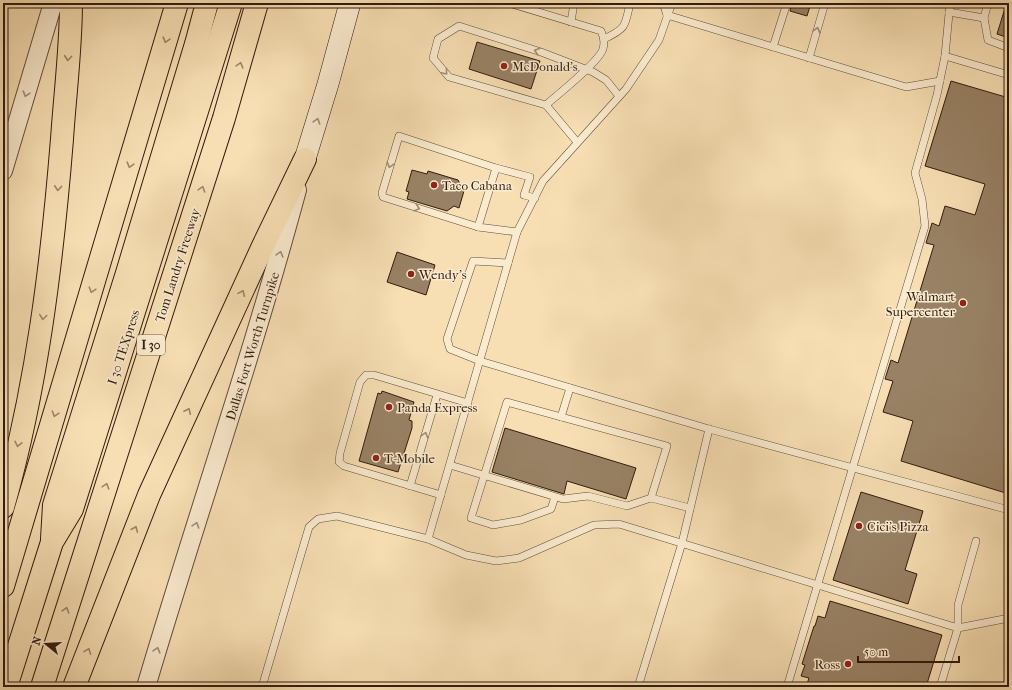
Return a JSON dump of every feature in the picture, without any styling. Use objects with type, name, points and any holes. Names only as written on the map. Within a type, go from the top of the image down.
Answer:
[{"type":"highway","points":[[3,507],[33,374],[55,231],[71,3]]},
{"type":"highway","points":[[3,586],[177,3]]},
{"type":"highway","points":[[52,542],[54,505],[127,273],[207,3]]},
{"type":"highway","name":"I 30 TEXpress","points":[[6,687],[52,542],[72,509],[231,3]]},
{"type":"highway","name":"Tom Landry Freeway","points":[[42,687],[224,118],[258,3]]},
{"type":"highway","points":[[74,687],[150,494],[263,246],[305,159]]},
{"type":"main road","name":"Dallas Fort Worth Turnpike","points":[[305,159],[328,84],[350,3]]},
{"type":"street","points":[[3,171],[53,3]]},
{"type":"street","name":"Dallas Fort Worth Turnpike","points":[[146,687],[276,268],[305,159]]},
{"type":"lane","points":[[509,3],[601,31],[604,39],[603,51],[586,69],[546,105]]},
{"type":"lane","points":[[571,22],[574,3]]},
{"type":"lane","points":[[604,39],[615,34],[626,25],[630,3]]},
{"type":"lane","points":[[663,3],[667,15]]},
{"type":"lane","points":[[428,539],[517,232],[543,181],[619,96],[659,40],[672,3]]},
{"type":"lane","points":[[773,47],[786,3]]},
{"type":"lane","points":[[809,58],[825,3]]},
{"type":"lane","points":[[787,687],[925,226],[922,199],[915,173],[940,81],[945,56],[950,3]]},
{"type":"lane","points":[[988,3],[984,18],[988,40],[1009,48]]},
{"type":"lane","points":[[949,12],[984,18]]},
{"type":"lane","points":[[667,15],[906,87],[940,81]]},
{"type":"lane","points":[[577,142],[546,105],[449,77],[433,58],[438,39],[458,26],[541,52],[586,69],[606,80],[619,96]]},
{"type":"lane","points":[[945,56],[1009,75]]},
{"type":"lane","points":[[517,232],[478,227],[383,197],[382,194],[399,136],[496,168],[530,177],[524,195],[534,198]]},
{"type":"lane","points":[[478,227],[496,168]]},
{"type":"lane","points":[[508,263],[473,261],[447,339],[450,349],[480,361],[709,430],[1009,510]]},
{"type":"lane","points":[[441,495],[344,466],[339,462],[340,453],[360,382],[366,375],[374,375],[468,403]]},
{"type":"lane","points":[[561,417],[570,388]]},
{"type":"lane","points":[[410,486],[438,395]]},
{"type":"lane","points":[[555,498],[551,509],[522,520],[493,525],[471,518],[507,402],[667,446],[651,498]]},
{"type":"lane","points":[[638,687],[682,543],[709,430]]},
{"type":"lane","points":[[450,465],[555,498],[563,499],[588,496],[627,506],[651,498],[690,508]]},
{"type":"lane","points":[[262,687],[309,527],[318,519],[337,516],[428,539],[466,555],[496,561],[520,558],[597,524],[618,524],[816,586],[958,628],[1009,618]]},
{"type":"lane","points":[[940,687],[958,628],[958,605],[976,541]]},
{"type":"building","points":[[792,3],[811,3],[807,16],[790,11]]},
{"type":"building","points":[[1006,5],[1009,5],[1009,38],[997,34]]},
{"type":"building","name":"McDonald's","points":[[477,42],[540,61],[531,89],[469,69]]},
{"type":"building","name":"Walmart Supercenter","points":[[951,81],[1009,98],[1009,494],[901,461],[913,421],[883,412],[893,381],[885,379],[891,360],[898,363],[934,245],[926,243],[932,223],[939,226],[945,206],[975,215],[985,184],[925,166]]},
{"type":"building","name":"Taco Cabana","points":[[412,170],[427,174],[428,171],[458,180],[464,191],[459,208],[454,206],[447,211],[407,199],[409,192],[406,191]]},
{"type":"building","name":"Wendy's","points":[[397,252],[435,265],[426,295],[387,282]]},
{"type":"building","points":[[382,391],[414,402],[409,420],[412,421],[412,428],[398,472],[359,461],[378,393],[381,394]]},
{"type":"building","points":[[505,428],[636,468],[626,499],[567,481],[564,494],[492,472]]},
{"type":"building","points":[[861,492],[923,511],[905,570],[917,574],[908,604],[833,580]]},
{"type":"building","points":[[830,601],[942,635],[926,687],[806,687],[809,678],[801,676],[805,665],[802,664],[818,616],[825,618]]},
{"type":"place","name":"McDonald's","points":[[504,66]]},
{"type":"place","name":"Taco Cabana","points":[[434,185]]},
{"type":"place","name":"Wendy's","points":[[411,274]]},
{"type":"place","name":"Walmart Supercenter","points":[[963,303]]},
{"type":"place","name":"Panda Express","points":[[389,407]]},
{"type":"place","name":"T-Mobile","points":[[376,458]]},
{"type":"place","name":"Cici’s Pizza","points":[[859,526]]},
{"type":"place","name":"Ross","points":[[848,664]]}]
